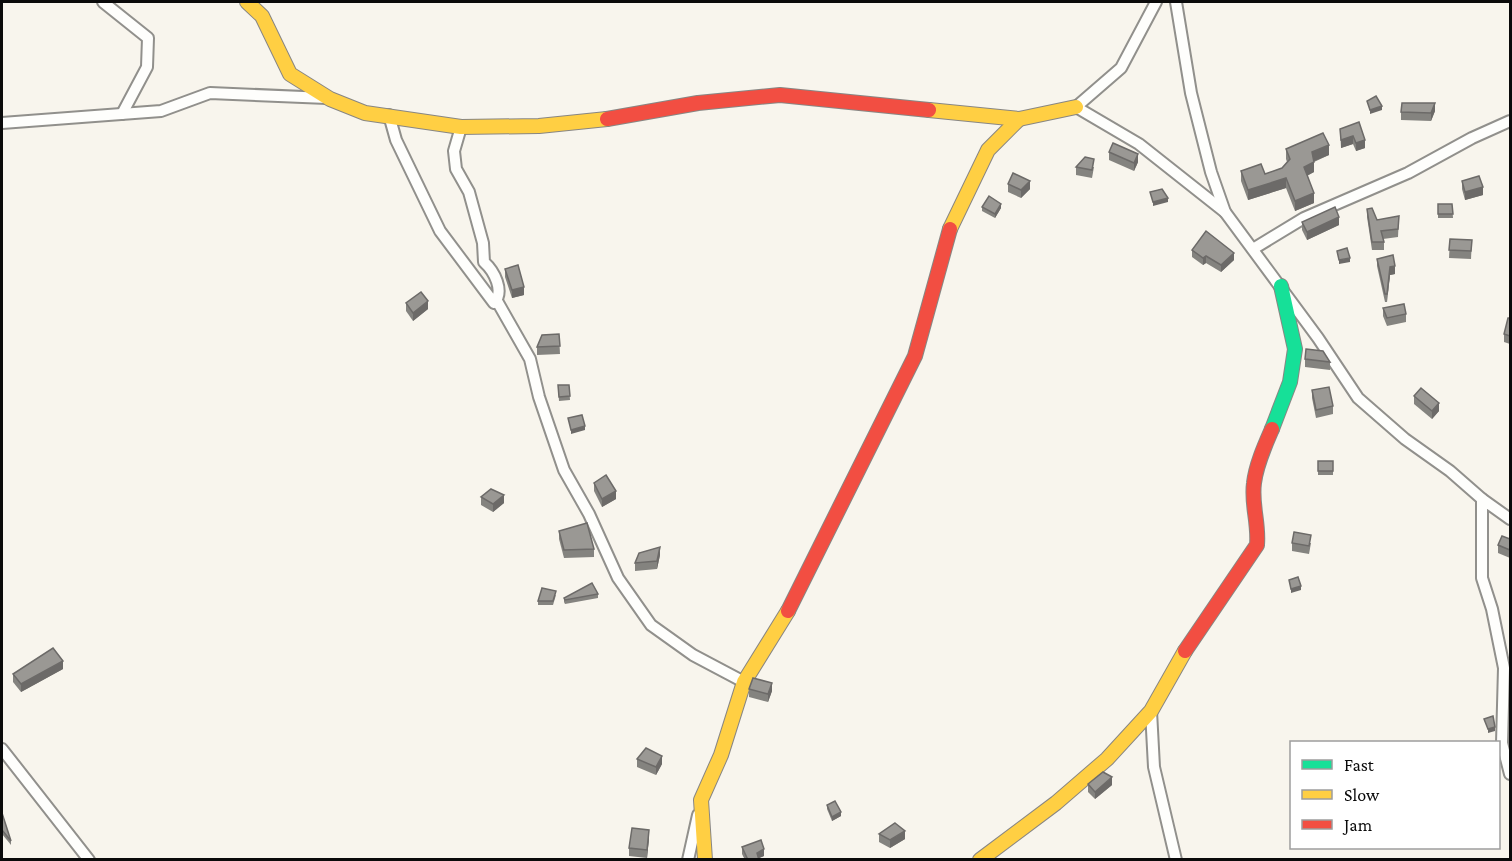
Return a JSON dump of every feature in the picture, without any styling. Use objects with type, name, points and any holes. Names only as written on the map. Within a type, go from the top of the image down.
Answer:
[{"type":"street","points":[[103,2],[148,38],[147,67],[122,114]]},
{"type":"street","points":[[247,2],[262,16],[290,74],[330,99],[365,113],[461,127],[539,126],[616,118],[698,104],[780,95],[1019,118],[1076,107],[1121,68],[1156,2]]},
{"type":"street","points":[[1176,2],[1191,93],[1211,172],[1225,212]]},
{"type":"street","points":[[2,123],[161,111],[210,93],[330,99]]},
{"type":"street","points":[[1076,107],[1139,144],[1225,212],[1281,286],[1358,398],[1405,439],[1450,471],[1482,499],[1510,519]]},
{"type":"street","points":[[389,115],[396,140],[440,231],[494,303],[497,301]]},
{"type":"street","points":[[688,860],[701,800],[721,755],[744,682],[782,622],[915,356],[949,232],[988,150],[1019,118]]},
{"type":"street","points":[[1253,249],[1304,218],[1408,173],[1472,138],[1510,121]]},
{"type":"street","points":[[461,127],[454,151],[456,169],[469,192],[483,243],[481,253],[484,262],[493,271],[499,291],[497,301],[530,359],[539,397],[564,470],[589,514],[618,578],[651,625],[693,655],[744,682]]},
{"type":"street","points":[[980,860],[1064,796],[1107,759],[1151,711],[1179,660],[1257,545],[1259,526],[1254,508],[1254,483],[1290,382],[1294,349],[1281,286]]},
{"type":"street","points":[[1482,499],[1482,578],[1492,609],[1504,668],[1502,743],[1510,774]]},
{"type":"street","points":[[1151,711],[1154,768],[1176,860]]},
{"type":"street","points":[[2,749],[89,860]]},
{"type":"street","points":[[701,800],[705,860]]},
{"type":"building","points":[[1376,96],[1382,106],[1370,110],[1367,101]]},
{"type":"building","points":[[1402,103],[1435,103],[1431,113],[1401,112]]},
{"type":"building","points":[[1359,122],[1365,140],[1356,143],[1353,136],[1341,140],[1340,129]]},
{"type":"building","points":[[1323,133],[1329,145],[1312,152],[1314,162],[1304,167],[1314,193],[1295,201],[1286,178],[1248,190],[1241,171],[1261,164],[1265,174],[1282,168],[1290,159],[1286,149]]},
{"type":"building","points":[[1113,143],[1138,154],[1134,163],[1109,152]]},
{"type":"building","points":[[1085,157],[1094,159],[1092,170],[1076,167]]},
{"type":"building","points":[[1013,173],[1030,181],[1021,190],[1008,184]]},
{"type":"building","points":[[1479,176],[1483,187],[1465,192],[1462,181]]},
{"type":"building","points":[[1162,189],[1168,198],[1153,202],[1150,192]]},
{"type":"building","points":[[989,196],[1001,204],[995,214],[982,207]]},
{"type":"building","points":[[1438,204],[1452,204],[1453,214],[1438,214]]},
{"type":"building","points":[[1335,207],[1339,217],[1307,232],[1302,222]]},
{"type":"building","points":[[1372,208],[1377,220],[1399,216],[1398,229],[1381,231],[1384,242],[1372,242],[1367,209]]},
{"type":"building","points":[[1206,231],[1234,253],[1221,265],[1206,256],[1203,258],[1192,250]]},
{"type":"building","points":[[1450,239],[1472,240],[1471,251],[1449,250]]},
{"type":"building","points":[[1347,248],[1350,258],[1339,260],[1337,251]]},
{"type":"building","points":[[1393,255],[1395,266],[1390,267],[1387,294],[1385,294],[1377,259]]},
{"type":"building","points":[[518,265],[524,287],[512,290],[505,269]]},
{"type":"building","points":[[421,292],[428,301],[413,313],[406,303]]},
{"type":"building","points":[[1404,304],[1406,314],[1387,318],[1383,308]]},
{"type":"building","points":[[1508,318],[1510,318],[1510,336],[1504,334]]},
{"type":"building","points":[[559,334],[560,346],[537,347],[542,335]]},
{"type":"building","points":[[1306,349],[1323,351],[1330,362],[1305,359]]},
{"type":"building","points":[[558,385],[569,385],[570,396],[559,397]]},
{"type":"building","points":[[1329,387],[1333,406],[1316,410],[1312,390]]},
{"type":"building","points":[[1421,388],[1439,403],[1432,411],[1414,396]]},
{"type":"building","points":[[582,415],[585,426],[571,430],[568,418]]},
{"type":"building","points":[[1318,461],[1333,461],[1333,471],[1318,471]]},
{"type":"building","points":[[606,475],[616,491],[602,499],[594,483]]},
{"type":"building","points":[[491,489],[504,495],[493,504],[481,497]]},
{"type":"building","points":[[587,523],[594,549],[564,550],[559,531]]},
{"type":"building","points":[[1294,532],[1311,535],[1309,546],[1292,543]]},
{"type":"building","points":[[1502,536],[1510,539],[1510,550],[1498,545]]},
{"type":"building","points":[[660,547],[657,561],[635,563],[639,553]]},
{"type":"building","points":[[1298,577],[1301,586],[1291,589],[1289,580]]},
{"type":"building","points":[[592,583],[598,594],[565,600],[564,598]]},
{"type":"building","points":[[542,588],[556,591],[553,601],[538,601]]},
{"type":"building","points":[[53,648],[63,661],[21,684],[13,674]]},
{"type":"building","points":[[753,678],[772,683],[768,694],[749,689]]},
{"type":"building","points":[[1493,716],[1495,727],[1488,729],[1484,719]]},
{"type":"building","points":[[646,748],[662,756],[656,767],[637,759]]},
{"type":"building","points":[[1103,772],[1112,777],[1095,792],[1088,784]]},
{"type":"building","points":[[835,801],[841,812],[832,817],[827,805]]},
{"type":"building","points":[[2,813],[11,841],[2,830]]},
{"type":"building","points":[[895,823],[905,831],[890,840],[879,834]]},
{"type":"building","points":[[632,828],[649,830],[647,850],[629,848]]},
{"type":"building","points":[[761,840],[764,849],[757,853],[759,860],[748,860],[742,847]]},
{"type":"traffic: fast","points":[[1272,429],[1290,382],[1295,349],[1281,286]]},
{"type":"traffic: slow","points":[[247,2],[262,16],[290,74],[330,99],[365,113],[461,127],[539,126],[607,119]]},
{"type":"traffic: slow","points":[[929,110],[1019,119],[1076,107]]},
{"type":"traffic: slow","points":[[950,229],[988,150],[1019,119]]},
{"type":"traffic: slow","points":[[705,860],[701,800],[721,755],[744,682],[788,611]]},
{"type":"traffic: slow","points":[[980,860],[1056,803],[1107,759],[1151,711],[1185,651]]},
{"type":"traffic: jam","points":[[607,119],[698,103],[780,95],[929,110]]},
{"type":"traffic: jam","points":[[788,611],[915,356],[950,229]]},
{"type":"traffic: jam","points":[[1185,651],[1257,545],[1254,483],[1259,462],[1272,429]]}]
